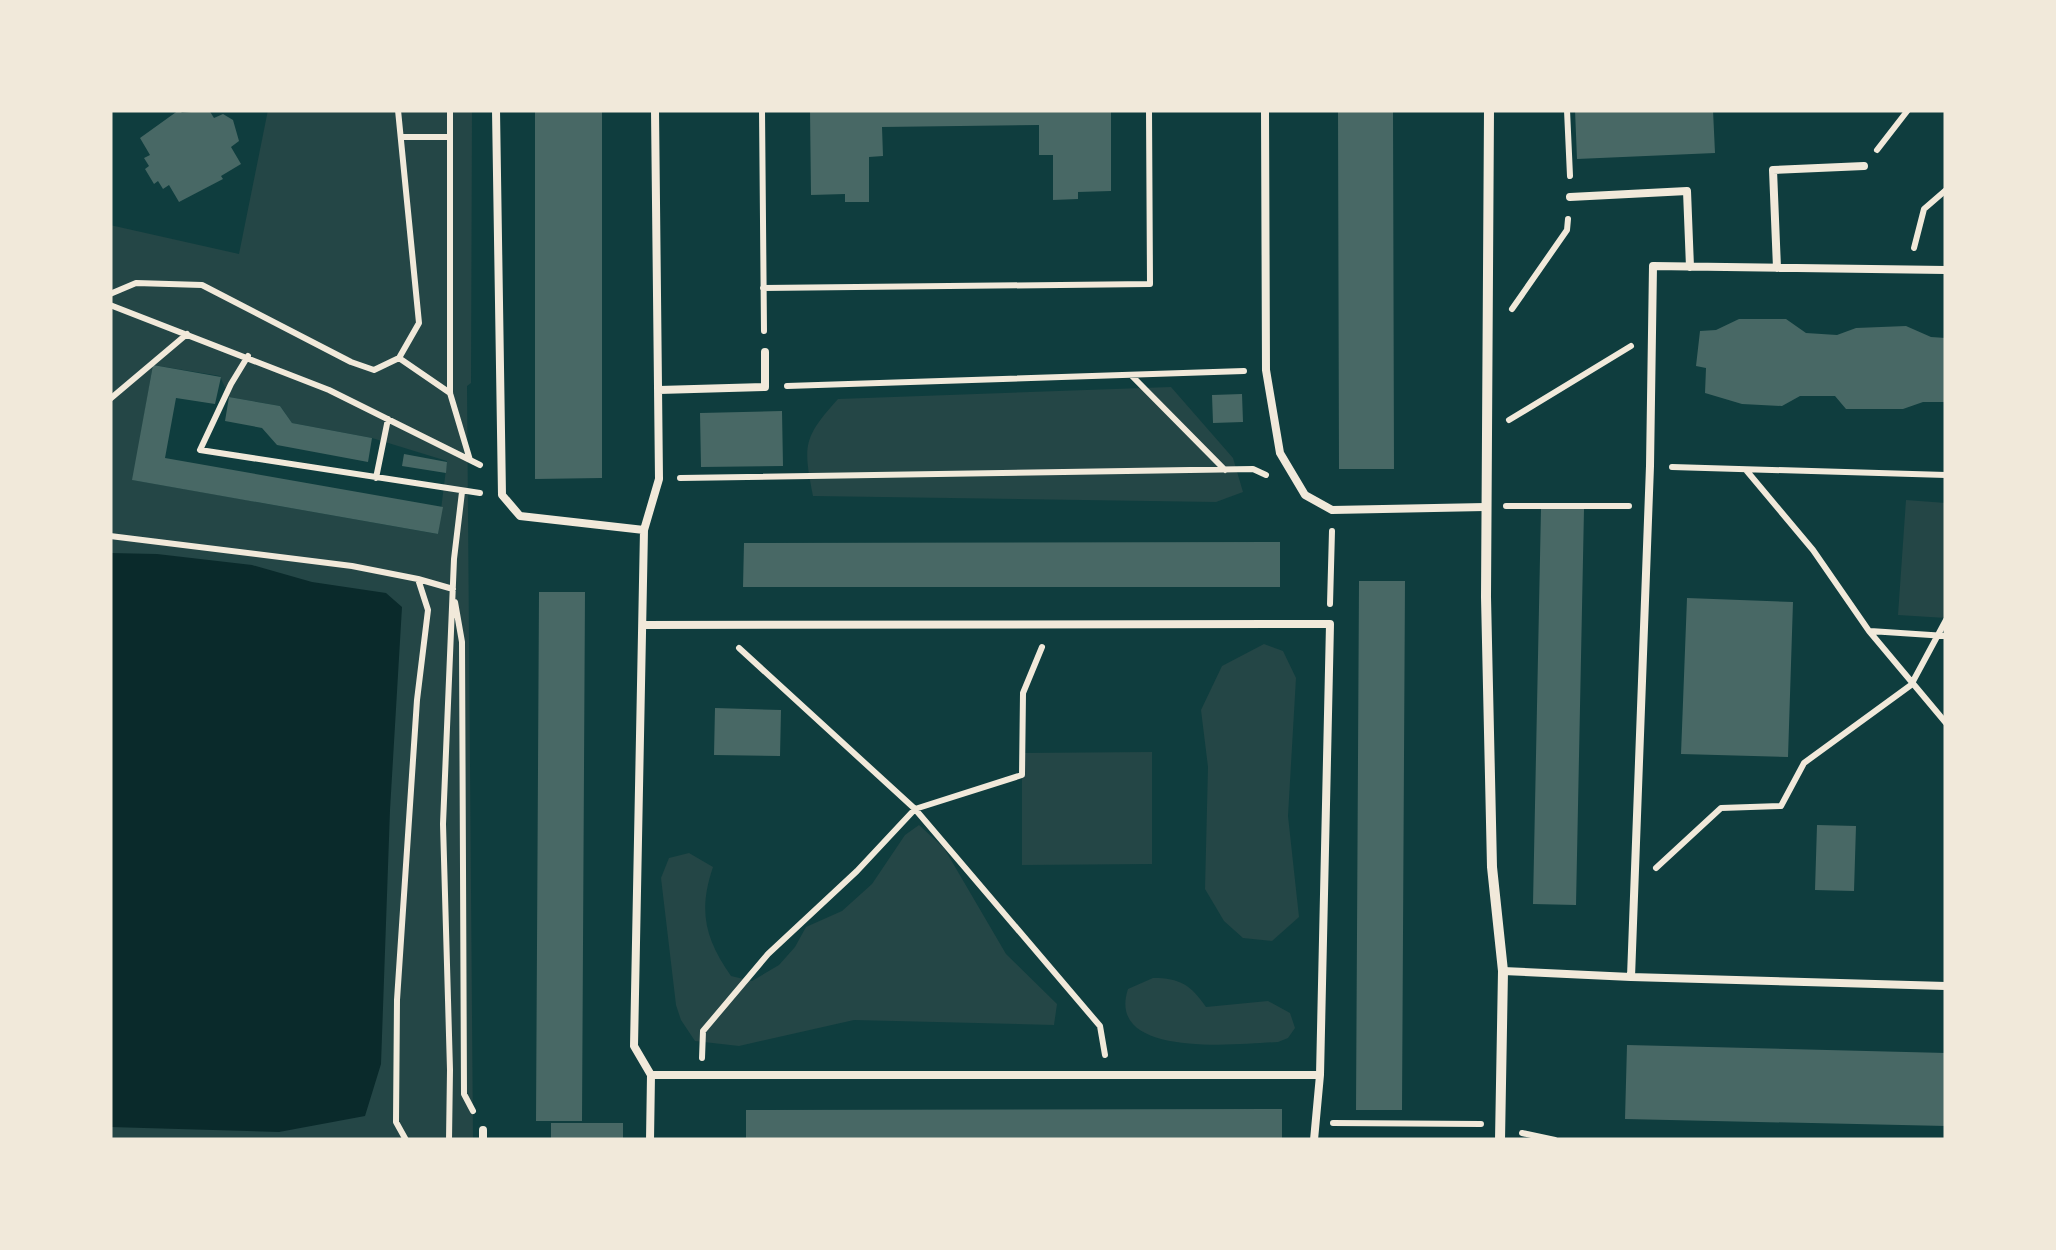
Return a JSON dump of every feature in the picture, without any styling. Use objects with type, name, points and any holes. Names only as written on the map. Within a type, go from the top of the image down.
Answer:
[{"type":"street","points":[[1489,110],[1485,507],[1492,867],[1503,970],[1500,1140]]},
{"type":"lane","points":[[496,110],[502,495],[520,516],[644,530]]},
{"type":"lane","points":[[650,1140],[651,1074],[634,1046],[644,530],[658,479],[655,110]]},
{"type":"lane","points":[[1265,110],[1266,370],[1280,453],[1306,496],[1332,510],[1485,507]]},
{"type":"lane","points":[[1776,268],[1773,170],[1864,166]]},
{"type":"lane","points":[[1570,196],[1687,191],[1690,266]]},
{"type":"lane","points":[[1631,978],[1649,506],[1652,266],[1946,270]]},
{"type":"lane","points":[[659,390],[766,387],[764,352]]},
{"type":"lane","points":[[643,625],[1330,624],[1320,1075],[1314,1140]]},
{"type":"lane","points":[[1503,970],[1631,978],[1946,986]]},
{"type":"lane","points":[[651,1074],[1320,1075]]},
{"type":"path","points":[[110,294],[136,282],[202,285],[351,362],[374,370],[399,358],[419,323],[398,110]]},
{"type":"path","points":[[450,110],[450,393],[470,460]]},
{"type":"path","points":[[762,110],[764,352]]},
{"type":"path","points":[[763,288],[1150,284],[1149,110]]},
{"type":"path","points":[[1567,110],[1568,151]]},
{"type":"path","points":[[1864,166],[1908,110]]},
{"type":"path","points":[[403,136],[450,137]]},
{"type":"path","points":[[1912,270],[1924,209],[1946,190]]},
{"type":"path","points":[[1489,343],[1567,230],[1570,196]]},
{"type":"path","points":[[110,305],[248,356],[500,474]]},
{"type":"path","points":[[1486,433],[1652,333]]},
{"type":"path","points":[[110,399],[187,334]]},
{"type":"path","points":[[248,356],[200,450],[502,495]]},
{"type":"path","points":[[399,358],[450,393]]},
{"type":"path","points":[[766,387],[1266,370]]},
{"type":"path","points":[[1131,375],[1225,470]]},
{"type":"path","points":[[376,478],[388,419]]},
{"type":"path","points":[[1650,466],[1946,475]]},
{"type":"path","points":[[658,479],[1253,469],[1306,496]]},
{"type":"path","points":[[1746,470],[1813,550],[1868,631],[1946,723]]},
{"type":"path","points":[[449,1140],[442,824],[454,559],[462,492]]},
{"type":"path","points":[[1485,507],[1649,506]]},
{"type":"path","points":[[1330,624],[1332,510]]},
{"type":"path","points":[[110,536],[352,566],[453,588]]},
{"type":"path","points":[[406,1140],[396,1122],[398,1000],[417,700],[428,610],[418,579]]},
{"type":"path","points":[[453,588],[462,642],[464,1094],[483,1135]]},
{"type":"path","points":[[1633,889],[1721,808],[1781,806],[1804,764],[1912,684],[1942,636],[1946,620]]},
{"type":"path","points":[[702,1074],[703,1031],[768,954],[857,872],[915,809],[1022,775],[1023,693],[1051,624]]},
{"type":"path","points":[[711,625],[915,809],[1100,1026],[1110,1076]]},
{"type":"path","points":[[1868,631],[1942,636]]},
{"type":"path","points":[[1314,1122],[1501,1125]]},
{"type":"shaded area","points":[[268,110],[472,110],[471,383],[467,386],[473,1140],[110,1140],[110,225],[239,254]],"holes":[[[153,365],[220,376],[229,397],[280,406],[292,423],[372,438],[447,461],[438,534],[133,480]]]},
{"type":"shaded area","points":[[1171,387],[1233,458],[1243,492],[1216,502],[813,496],[809,443],[818,423],[838,399]]},
{"type":"shaded area","points":[[1906,500],[1946,503],[1946,618],[1898,615]]},
{"type":"shaded area","points":[[110,553],[252,565],[312,582],[386,593],[402,607],[381,1064],[365,1116],[279,1132],[110,1127]]},
{"type":"shaded area","points":[[1264,644],[1283,651],[1296,678],[1288,816],[1299,917],[1272,941],[1243,938],[1224,921],[1205,889],[1208,767],[1201,710],[1222,666]]},
{"type":"shaded area","points":[[1152,752],[1152,864],[1022,865],[1022,753]]},
{"type":"shaded area","points":[[919,825],[944,848],[1006,954],[1057,1004],[1054,1025],[854,1020],[739,1046],[695,1041],[676,1005],[661,878],[669,858],[689,853],[713,867],[705,911],[710,937],[731,976],[752,981],[779,965],[806,927],[842,911],[872,884],[905,835]]},
{"type":"shaded area","points":[[1153,978],[1184,984],[1206,1007],[1268,1001],[1290,1013],[1295,1028],[1288,1038],[1278,1042],[1207,1045],[1155,1037],[1136,1027],[1126,1011],[1128,989]]},
{"type":"building","points":[[179,110],[209,110],[214,118],[223,114],[233,120],[239,141],[231,147],[241,164],[221,176],[223,179],[179,202],[169,185],[163,189],[158,181],[154,184],[145,169],[149,166],[144,158],[150,155],[140,138]]},
{"type":"building","points":[[535,110],[602,110],[602,478],[535,479]]},
{"type":"building","points":[[810,110],[1111,110],[1111,191],[1078,192],[1078,199],[1053,200],[1053,155],[1039,155],[1039,125],[882,127],[883,156],[869,157],[869,202],[845,202],[845,194],[811,195]]},
{"type":"building","points":[[1338,110],[1393,110],[1394,469],[1339,469]]},
{"type":"building","points":[[1575,110],[1713,110],[1715,153],[1577,159]]},
{"type":"building","points":[[1739,319],[1786,319],[1806,333],[1837,335],[1856,328],[1906,326],[1931,337],[1946,338],[1946,402],[1923,402],[1903,409],[1846,409],[1835,396],[1800,396],[1782,406],[1742,404],[1705,393],[1706,368],[1696,366],[1700,331],[1716,330]]},
{"type":"building","points":[[153,365],[221,377],[215,404],[176,398],[165,458],[443,507],[438,534],[132,480]]},
{"type":"building","points":[[1242,394],[1243,422],[1213,423],[1212,395]]},
{"type":"building","points":[[229,397],[280,406],[292,423],[372,438],[368,462],[277,445],[262,428],[225,421]]},
{"type":"building","points":[[782,411],[783,466],[701,467],[700,413]]},
{"type":"building","points":[[404,454],[447,462],[446,473],[402,466]]},
{"type":"building","points":[[1541,508],[1584,509],[1576,905],[1533,904]]},
{"type":"building","points":[[1280,542],[1280,587],[743,587],[744,543]]},
{"type":"building","points":[[1359,581],[1405,581],[1402,1110],[1356,1110]]},
{"type":"building","points":[[539,592],[585,592],[582,1121],[536,1121]]},
{"type":"building","points":[[1687,598],[1793,602],[1788,757],[1681,754]]},
{"type":"building","points":[[715,708],[781,710],[780,756],[714,755]]},
{"type":"building","points":[[1817,825],[1856,826],[1854,891],[1815,890]]},
{"type":"building","points":[[1627,1045],[1946,1053],[1946,1126],[1625,1119]]},
{"type":"building","points":[[1282,1109],[1282,1140],[746,1140],[746,1110]]},
{"type":"building","points":[[551,1123],[623,1123],[623,1140],[551,1140]]}]
